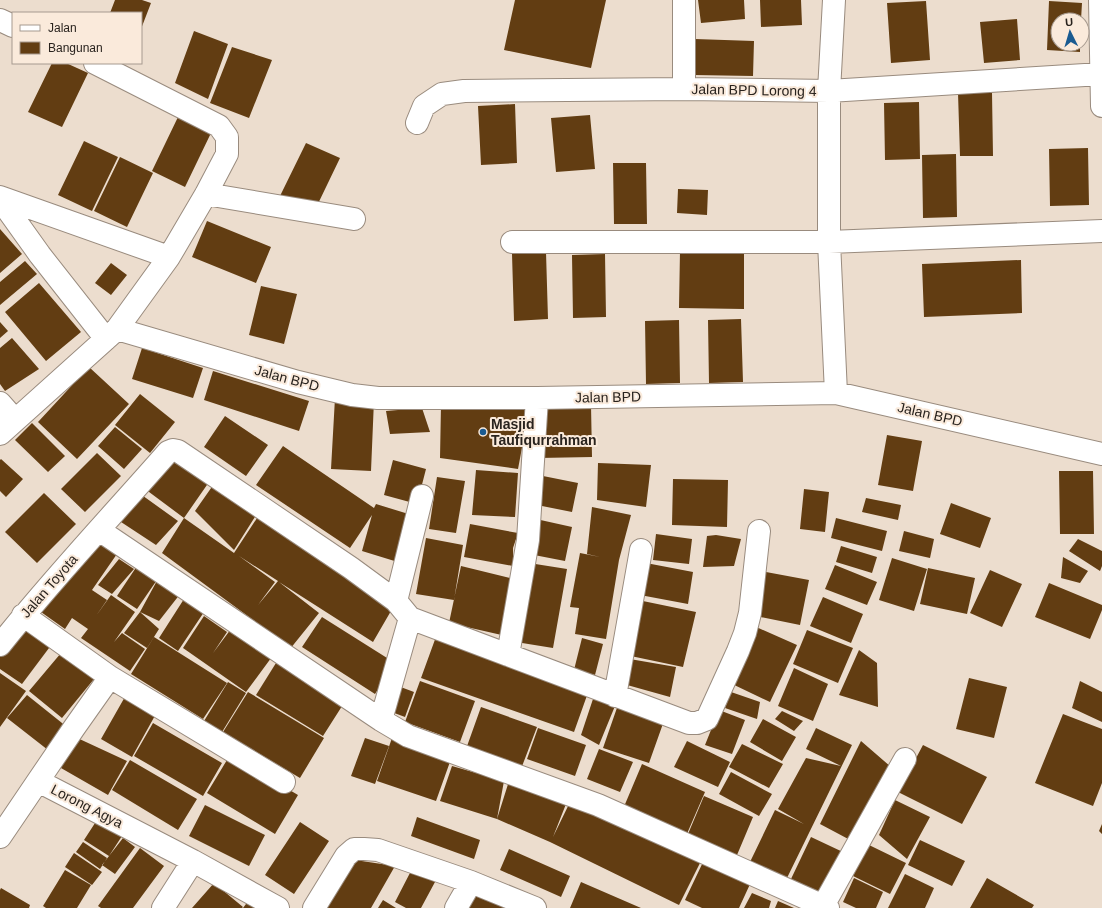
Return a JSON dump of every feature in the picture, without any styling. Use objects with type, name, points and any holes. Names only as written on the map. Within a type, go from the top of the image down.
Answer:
[{"type":"street","points":[[684,0],[684,84]]},
{"type":"street","points":[[834,0],[828,91],[1101,74]]},
{"type":"street","points":[[1100,0],[1102,106]]},
{"type":"street","points":[[0,20],[12,26]]},
{"type":"street","points":[[0,403],[8,427],[111,334],[169,257],[206,194],[226,154],[227,137],[219,126],[97,64]]},
{"type":"street","name":"Jalan BPD Lorong 4","points":[[417,123],[424,106],[442,94],[464,91],[684,89],[828,91],[829,242],[836,392]]},
{"type":"street","points":[[206,194],[354,219]]},
{"type":"street","points":[[0,198],[169,257]]},
{"type":"street","points":[[0,198],[40,255],[111,334]]},
{"type":"street","points":[[512,242],[829,242],[1102,231]]},
{"type":"street","name":"Jalan BPD","points":[[111,334],[352,395],[378,398],[537,398],[836,392],[1102,454]]},
{"type":"street","points":[[508,655],[528,540],[537,398]]},
{"type":"street","name":"Jalan Toyota","points":[[0,645],[23,615],[51,583],[168,452],[173,450],[351,568],[396,601]]},
{"type":"street","points":[[422,496],[396,601],[410,618],[615,696],[689,723],[697,724],[707,720],[745,633],[750,613],[759,531]]},
{"type":"street","points":[[99,530],[381,720],[408,736],[598,805],[825,907],[905,759]]},
{"type":"street","points":[[615,696],[641,550]]},
{"type":"street","points":[[23,615],[110,676],[284,782]]},
{"type":"street","points":[[381,720],[410,618]]},
{"type":"street","name":"Lorong Agya","points":[[110,676],[38,781],[193,861],[278,908]]},
{"type":"street","points":[[0,837],[38,781]]},
{"type":"street","points":[[314,908],[346,856],[354,850],[364,849],[378,850],[471,882],[535,908]]},
{"type":"street","points":[[163,908],[193,861]]},
{"type":"street","points":[[456,908],[471,882]]},
{"type":"building","points":[[115,0],[142,0],[151,3],[142,26],[142,12],[110,12]]},
{"type":"building","points":[[515,0],[606,0],[591,68],[504,50]]},
{"type":"building","points":[[698,0],[744,0],[745,19],[701,23]]},
{"type":"building","points":[[760,0],[801,0],[802,25],[761,27]]},
{"type":"building","points":[[926,1],[930,60],[891,63],[887,3]]},
{"type":"building","points":[[1049,1],[1082,3],[1081,12],[1050,12],[1050,50],[1047,50]]},
{"type":"building","points":[[1017,19],[1020,60],[984,63],[980,22]]},
{"type":"building","points":[[194,31],[228,44],[208,99],[175,83]]},
{"type":"building","points":[[695,39],[754,41],[753,76],[694,75]]},
{"type":"building","points":[[232,47],[272,60],[249,118],[210,103]]},
{"type":"building","points":[[52,64],[68,64],[88,73],[62,127],[28,112]]},
{"type":"building","points":[[958,93],[992,93],[993,156],[960,156]]},
{"type":"building","points":[[919,102],[920,159],[885,160],[884,103]]},
{"type":"building","points":[[515,104],[517,163],[481,165],[478,106]]},
{"type":"building","points":[[590,115],[595,169],[556,172],[551,118]]},
{"type":"building","points":[[178,117],[211,133],[185,187],[152,171]]},
{"type":"building","points":[[84,141],[118,157],[92,211],[58,195]]},
{"type":"building","points":[[306,143],[340,158],[314,212],[280,196]]},
{"type":"building","points":[[1088,148],[1089,205],[1050,206],[1049,149]]},
{"type":"building","points":[[956,154],[957,217],[923,218],[922,155]]},
{"type":"building","points":[[120,157],[153,173],[127,227],[94,211]]},
{"type":"building","points":[[613,163],[646,163],[647,224],[614,224]]},
{"type":"building","points":[[678,189],[708,190],[707,215],[677,213]]},
{"type":"building","points":[[207,221],[271,247],[256,283],[192,257]]},
{"type":"building","points":[[0,229],[22,254],[0,273]]},
{"type":"building","points":[[680,251],[744,251],[744,309],[679,308]]},
{"type":"building","points":[[546,252],[548,319],[514,321],[512,254]]},
{"type":"building","points":[[605,254],[606,317],[573,318],[572,255]]},
{"type":"building","points":[[1021,260],[1022,313],[924,317],[922,264]]},
{"type":"building","points":[[25,261],[37,274],[0,305],[0,282]]},
{"type":"building","points":[[111,263],[127,275],[111,295],[95,283]]},
{"type":"building","points":[[39,283],[81,332],[46,361],[5,312]]},
{"type":"building","points":[[261,286],[297,294],[284,344],[249,335]]},
{"type":"building","points":[[741,319],[743,382],[709,383],[708,320]]},
{"type":"building","points":[[679,320],[680,383],[646,384],[645,321]]},
{"type":"building","points":[[0,322],[8,331],[0,338]]},
{"type":"building","points":[[12,338],[39,369],[5,391],[0,384],[0,348]]},
{"type":"building","points":[[142,348],[203,368],[193,398],[132,379]]},
{"type":"building","points":[[89,367],[129,404],[77,459],[38,422]]},
{"type":"building","points":[[213,371],[309,401],[299,431],[204,400]]},
{"type":"building","points":[[140,394],[175,422],[150,453],[115,425]]},
{"type":"building","points":[[335,398],[374,400],[371,471],[331,469]]},
{"type":"building","name":"Masjid Taufiqurrahman","points":[[441,405],[530,405],[518,469],[440,458]]},
{"type":"building","points":[[591,405],[592,457],[538,458],[549,406]]},
{"type":"building","points":[[422,408],[430,432],[390,434],[386,411]]},
{"type":"building","points":[[225,416],[268,445],[246,476],[204,447]]},
{"type":"building","points":[[32,423],[65,456],[48,472],[15,440]]},
{"type":"building","points":[[115,427],[142,449],[124,469],[98,446]]},
{"type":"building","points":[[887,435],[922,441],[913,491],[878,485]]},
{"type":"building","points":[[283,446],[374,508],[376,504],[415,516],[401,563],[362,551],[372,515],[350,548],[256,485]]},
{"type":"building","points":[[97,453],[121,476],[85,512],[61,489]]},
{"type":"building","points":[[1,459],[23,479],[6,497],[0,491]]},
{"type":"building","points":[[173,459],[209,482],[184,518],[141,486]]},
{"type":"building","points":[[393,460],[426,469],[417,504],[384,495]]},
{"type":"building","points":[[598,463],[651,465],[646,507],[597,500]]},
{"type":"building","points":[[476,470],[518,473],[515,517],[472,515]]},
{"type":"building","points":[[1059,471],[1093,471],[1094,534],[1060,534]]},
{"type":"building","points":[[538,475],[578,483],[572,512],[532,504]]},
{"type":"building","points":[[437,477],[465,481],[456,533],[429,529]]},
{"type":"building","points":[[673,479],[728,480],[727,527],[672,525]]},
{"type":"building","points":[[216,481],[260,509],[234,550],[195,511]]},
{"type":"building","points":[[804,489],[829,492],[825,532],[800,529]]},
{"type":"building","points":[[44,493],[76,524],[37,563],[5,532]]},
{"type":"building","points":[[139,493],[178,521],[156,545],[121,522]]},
{"type":"building","points":[[866,498],[901,505],[898,520],[862,512]]},
{"type":"building","points":[[951,503],[991,518],[980,548],[940,534]]},
{"type":"building","points":[[592,507],[631,515],[619,560],[606,639],[575,634],[579,608],[570,607],[580,553],[600,557],[587,554]]},
{"type":"building","points":[[261,512],[395,604],[373,642],[279,582],[319,613],[290,649],[162,553],[184,518],[234,553]],"holes":[[[239,556],[278,581],[258,605],[275,582]]]},
{"type":"building","points":[[836,518],[887,531],[882,551],[831,538]]},
{"type":"building","points":[[536,519],[572,527],[565,561],[529,554]]},
{"type":"building","points":[[470,524],[518,533],[513,548],[513,566],[464,557]]},
{"type":"building","points":[[904,531],[934,539],[930,558],[899,551]]},
{"type":"building","points":[[656,534],[692,539],[689,564],[653,560]]},
{"type":"building","points":[[95,535],[119,551],[92,590],[107,600],[96,616],[111,595],[135,612],[114,642],[122,633],[145,649],[130,671],[81,638],[88,629],[72,618],[65,629],[41,612]]},
{"type":"building","points":[[716,535],[741,539],[734,566],[703,567],[707,536]]},
{"type":"building","points":[[426,538],[463,545],[454,600],[416,594]]},
{"type":"building","points":[[1078,539],[1102,551],[1102,566],[1100,571],[1069,551]]},
{"type":"building","points":[[841,546],[877,557],[872,573],[836,562]]},
{"type":"building","points":[[1063,557],[1088,571],[1080,583],[1061,578]]},
{"type":"building","points":[[892,558],[927,569],[914,611],[879,600]]},
{"type":"building","points":[[119,559],[134,569],[112,594],[98,585]]},
{"type":"building","points":[[141,560],[184,589],[159,621],[140,612],[159,577],[137,609],[117,596]]},
{"type":"building","points":[[529,563],[567,569],[553,648],[516,642]]},
{"type":"building","points":[[646,563],[693,572],[688,604],[640,595]]},
{"type":"building","points":[[835,565],[877,582],[867,605],[825,589]]},
{"type":"building","points":[[461,566],[510,578],[506,636],[449,623]]},
{"type":"building","points":[[928,568],[975,578],[967,614],[920,604]]},
{"type":"building","points":[[990,570],[1022,584],[1002,627],[970,613]]},
{"type":"building","points":[[760,571],[809,580],[800,625],[751,615]]},
{"type":"building","points":[[1049,583],[1102,605],[1102,610],[1090,639],[1035,617]]},
{"type":"building","points":[[823,597],[863,614],[851,643],[810,626]]},
{"type":"building","points":[[184,599],[204,612],[178,651],[159,638]]},
{"type":"building","points":[[638,600],[696,612],[683,667],[626,655]]},
{"type":"building","points":[[140,612],[159,629],[147,648],[124,633]]},
{"type":"building","points":[[204,616],[227,632],[213,653],[234,625],[274,654],[246,692],[183,648]]},
{"type":"building","points":[[322,617],[395,663],[375,694],[302,647]]},
{"type":"building","points":[[23,622],[52,644],[22,684],[0,669],[0,651]]},
{"type":"building","points":[[754,626],[797,645],[770,702],[728,682]]},
{"type":"building","points":[[807,630],[853,648],[838,683],[793,664]]},
{"type":"building","points":[[437,634],[590,687],[574,732],[421,678]]},
{"type":"building","points":[[154,637],[227,683],[203,719],[131,674]]},
{"type":"building","points":[[582,638],[603,644],[595,675],[574,670]]},
{"type":"building","points":[[859,650],[877,663],[878,707],[839,695]]},
{"type":"building","points":[[61,653],[94,679],[62,718],[29,691]]},
{"type":"building","points":[[281,655],[344,703],[323,736],[256,695]]},
{"type":"building","points":[[624,658],[676,667],[670,697],[620,683]]},
{"type":"building","points":[[794,668],[828,684],[813,721],[778,706]]},
{"type":"building","points":[[0,673],[26,691],[0,727]]},
{"type":"building","points":[[969,678],[1007,687],[994,738],[956,729]]},
{"type":"building","points":[[420,681],[475,701],[460,742],[405,722]]},
{"type":"building","points":[[1080,681],[1102,692],[1102,722],[1072,708]]},
{"type":"building","points":[[228,682],[246,693],[222,732],[204,721]]},
{"type":"building","points":[[398,686],[414,692],[405,717],[389,711]]},
{"type":"building","points":[[248,692],[324,738],[300,778],[223,732]]},
{"type":"building","points":[[731,692],[760,702],[757,719],[725,708]]},
{"type":"building","points":[[27,695],[67,727],[48,750],[7,718]]},
{"type":"building","points":[[126,695],[157,712],[132,757],[101,739]]},
{"type":"building","points":[[593,699],[615,706],[599,745],[581,735]]},
{"type":"building","points":[[619,702],[665,718],[649,763],[603,748]]},
{"type":"building","points":[[481,707],[537,727],[521,769],[466,749]]},
{"type":"building","points":[[719,710],[745,720],[732,754],[705,745]]},
{"type":"building","points":[[782,711],[803,721],[794,731],[775,719]]},
{"type":"building","points":[[1063,714],[1102,729],[1102,783],[1093,806],[1035,783]]},
{"type":"building","points":[[763,719],[796,737],[782,761],[750,742]]},
{"type":"building","points":[[153,723],[222,763],[203,796],[134,756]]},
{"type":"building","points":[[538,728],[586,745],[575,776],[527,759]]},
{"type":"building","points":[[816,728],[852,745],[786,880],[750,862],[775,810],[804,824],[778,809],[806,758],[841,766],[806,749]]},
{"type":"building","points":[[73,736],[127,761],[108,795],[54,764]]},
{"type":"building","points":[[365,738],[389,746],[375,784],[351,776]]},
{"type":"building","points":[[392,738],[451,759],[436,801],[377,781]]},
{"type":"building","points":[[687,741],[730,762],[718,787],[674,767]]},
{"type":"building","points":[[861,741],[891,767],[852,841],[820,824]]},
{"type":"building","points":[[742,744],[783,764],[769,788],[729,767]]},
{"type":"building","points":[[923,745],[987,777],[962,824],[898,792]]},
{"type":"building","points":[[599,749],[633,762],[620,792],[587,779]]},
{"type":"building","points":[[230,755],[298,795],[275,834],[207,793]]},
{"type":"building","points":[[130,760],[197,799],[178,830],[112,790]]},
{"type":"building","points":[[642,764],[705,792],[686,836],[623,809]]},
{"type":"building","points":[[452,766],[504,781],[497,819],[440,801]]},
{"type":"building","points":[[731,772],[772,794],[759,816],[719,794]]},
{"type":"building","points":[[509,781],[566,804],[553,837],[571,800],[700,863],[679,905],[550,842],[497,819]]},
{"type":"building","points":[[704,796],[753,817],[737,855],[688,834]]},
{"type":"building","points":[[895,800],[930,817],[907,859],[879,835]]},
{"type":"building","points":[[205,805],[265,835],[249,866],[189,836]]},
{"type":"building","points":[[417,817],[480,840],[474,859],[411,836]]},
{"type":"building","points":[[97,820],[122,836],[109,856],[84,840]]},
{"type":"building","points":[[300,822],[329,841],[294,894],[265,875]]},
{"type":"building","points":[[1102,824],[1102,834],[1099,831]]},
{"type":"building","points":[[811,837],[845,853],[825,895],[791,879]]},
{"type":"building","points":[[123,838],[135,847],[115,874],[102,865]]},
{"type":"building","points":[[920,840],[965,861],[952,886],[908,865]]},
{"type":"building","points":[[83,842],[107,858],[100,869],[76,852]]},
{"type":"building","points":[[869,845],[906,863],[890,894],[853,876]]},
{"type":"building","points":[[140,848],[164,866],[133,908],[101,908],[98,906]]},
{"type":"building","points":[[509,849],[570,876],[561,897],[500,870]]},
{"type":"building","points":[[74,853],[102,872],[92,885],[65,867]]},
{"type":"building","points":[[355,860],[395,866],[371,908],[326,908]]},
{"type":"building","points":[[704,860],[751,882],[739,908],[702,908],[685,900]]},
{"type":"building","points":[[412,869],[435,882],[421,908],[406,908],[395,902]]},
{"type":"building","points":[[65,870],[91,885],[77,908],[46,908],[43,906]]},
{"type":"building","points":[[905,874],[934,888],[925,908],[888,908]]},
{"type":"building","points":[[854,878],[883,892],[876,908],[856,908],[843,902]]},
{"type":"building","points":[[987,878],[1034,905],[1032,908],[970,908]]},
{"type":"building","points":[[581,882],[641,908],[570,908]]},
{"type":"building","points":[[214,883],[243,907],[192,908]]},
{"type":"building","points":[[1,888],[30,905],[29,908],[0,908]]},
{"type":"building","points":[[472,888],[508,908],[461,908]]},
{"type":"building","points":[[752,893],[771,901],[769,908],[744,908]]},
{"type":"building","points":[[249,900],[261,908],[243,908]]},
{"type":"building","points":[[383,900],[396,908],[378,908]]},
{"type":"building","points":[[778,901],[794,908],[775,908]]},
{"type":"place","name":"Masjid Taufiqurrahman","points":[[483,432]]}]
